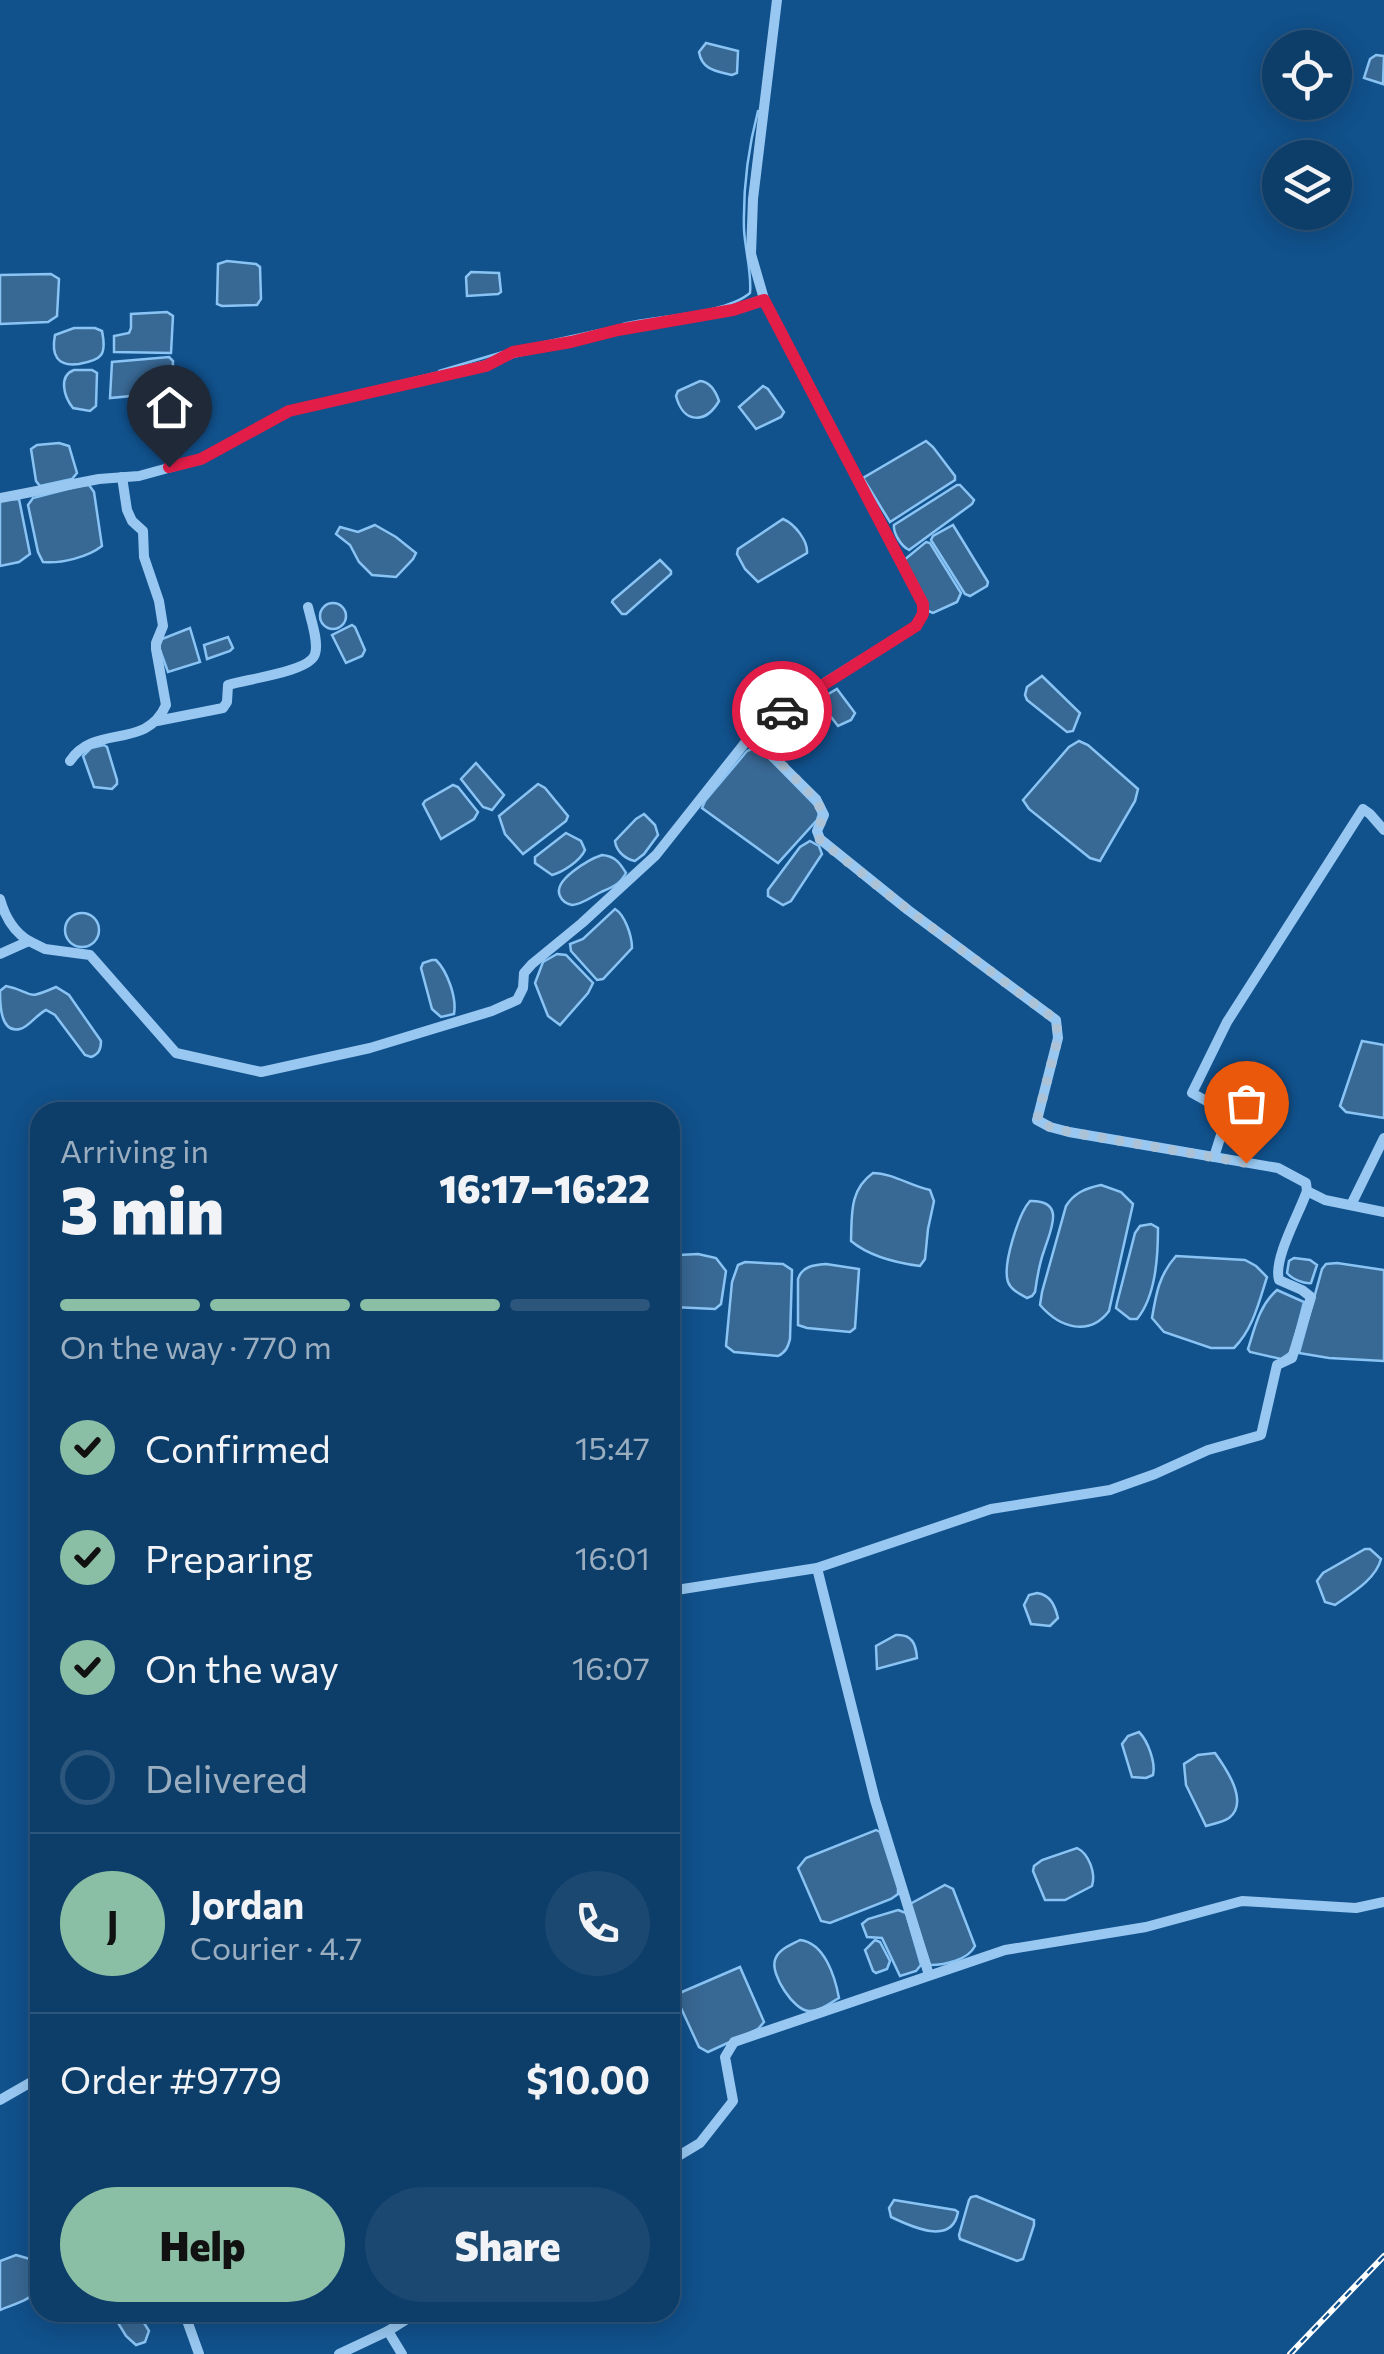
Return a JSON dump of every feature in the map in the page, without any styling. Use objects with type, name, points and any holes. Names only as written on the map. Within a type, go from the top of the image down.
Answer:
[{"type":"street","points":[[0,900],[20,936],[46,949],[90,954],[176,1052],[261,1072],[370,1048],[492,1012],[516,1000],[523,988],[524,973],[532,964],[656,855],[748,738],[794,702],[916,626],[923,614],[923,604],[764,300],[751,254],[753,198],[777,0]]},
{"type":"street","points":[[0,498],[99,479],[139,476],[201,459],[289,411],[486,366],[513,352],[733,310],[764,300]]},
{"type":"street","points":[[70,761],[86,745],[144,730],[156,721],[166,705],[156,650],[162,626],[159,600],[144,556],[143,530],[127,510],[122,477]]},
{"type":"street","points":[[156,721],[223,708],[228,686],[310,662],[316,651],[308,608]]},
{"type":"street","points":[[680,1589],[817,1568],[991,1509],[1110,1490],[1208,1450],[1261,1434],[1276,1365],[1292,1358],[1311,1296],[1280,1280],[1277,1274],[1279,1258],[1307,1191],[1306,1183],[1278,1168],[1069,1132],[1037,1120],[1058,1038],[1056,1020],[820,840],[817,831],[824,815],[816,800],[760,742],[748,738]]},
{"type":"street","points":[[1214,1157],[1228,1113],[1192,1093],[1227,1022],[1363,809],[1384,830]]},
{"type":"street","points":[[0,954],[29,941]]},
{"type":"street","points":[[1351,1205],[1384,1138]]},
{"type":"street","points":[[1307,1191],[1325,1200],[1384,1212]]},
{"type":"street","points":[[817,1568],[875,1800],[929,1974]]},
{"type":"street","points":[[680,2155],[700,2142],[732,2101],[726,2057],[734,2042],[1004,1950],[1146,1927],[1242,1901],[1356,1908],[1384,1902]]},
{"type":"street","points":[[0,2100],[30,2083]]},
{"type":"street","points":[[188,2322],[199,2354]]},
{"type":"street","points":[[339,2354],[401,2322]]},
{"type":"street","points":[[388,2330],[402,2354]]},
{"type":"water","points":[[706,43],[738,51],[737,73],[732,75],[707,66],[699,52]]},
{"type":"water","points":[[1384,56],[1383,84],[1364,78],[1370,59]]},
{"type":"water","points":[[227,261],[260,267],[261,299],[257,305],[217,304],[218,264]]},
{"type":"water","points":[[471,272],[499,273],[501,292],[467,296],[466,277]]},
{"type":"water","points":[[51,274],[59,279],[57,316],[48,322],[0,324],[0,275]]},
{"type":"water","points":[[167,312],[173,316],[171,353],[114,352],[114,336],[129,333],[131,314]]},
{"type":"water","points":[[74,328],[102,331],[104,346],[98,358],[65,364],[57,358],[55,335]]},
{"type":"water","points":[[169,357],[173,361],[172,392],[110,398],[112,362]]},
{"type":"water","points":[[74,370],[97,373],[96,406],[90,411],[73,408],[67,398],[64,382]]},
{"type":"water","points":[[700,381],[710,385],[719,401],[707,414],[695,418],[684,412],[676,396],[678,391]]},
{"type":"water","points":[[763,386],[784,412],[756,429],[739,407]]},
{"type":"water","points":[[926,441],[955,480],[890,522],[863,478]]},
{"type":"water","points":[[59,443],[69,446],[77,473],[72,479],[40,486],[31,449]]},
{"type":"water","points":[[89,485],[94,492],[102,546],[74,559],[43,562],[28,505],[33,498]]},
{"type":"water","points":[[957,485],[974,500],[972,504],[909,550],[906,548],[894,525]]},
{"type":"water","points":[[19,499],[30,554],[19,562],[0,566],[0,500]]},
{"type":"water","points":[[783,519],[800,533],[807,553],[758,582],[745,569],[738,549]]},
{"type":"water","points":[[375,525],[416,553],[396,577],[372,575],[350,545],[336,534],[340,527],[358,532]]},
{"type":"water","points":[[953,525],[988,582],[970,596],[931,540]]},
{"type":"water","points":[[926,542],[961,593],[957,602],[933,613],[928,611],[904,560]]},
{"type":"water","points":[[660,560],[671,574],[622,614],[613,600]]},
{"type":"water","points":[[333,603],[342,607],[346,616],[342,625],[333,629],[324,625],[320,616],[324,607]]},
{"type":"water","points":[[352,625],[365,650],[362,656],[346,663],[332,635]]},
{"type":"water","points":[[190,628],[200,662],[168,672],[159,647],[162,639]]},
{"type":"water","points":[[228,637],[233,648],[207,659],[204,645]]},
{"type":"water","points":[[1042,676],[1080,713],[1073,731],[1067,732],[1027,700],[1027,687]]},
{"type":"water","points":[[837,689],[855,713],[851,720],[838,726],[818,700]]},
{"type":"water","points":[[1079,741],[1138,789],[1100,861],[1090,858],[1023,800],[1069,747]]},
{"type":"water","points":[[104,745],[117,780],[112,789],[94,787],[83,756],[91,748]]},
{"type":"water","points":[[756,747],[816,806],[819,814],[778,863],[702,808],[747,751]]},
{"type":"water","points":[[476,763],[504,795],[492,810],[483,807],[461,779]]},
{"type":"water","points":[[538,784],[568,816],[523,854],[505,834],[499,816]]},
{"type":"water","points":[[453,785],[478,812],[474,819],[441,839],[423,804]]},
{"type":"water","points":[[644,814],[655,825],[658,835],[635,861],[622,854],[615,841]]},
{"type":"water","points":[[566,833],[581,841],[585,850],[571,866],[552,875],[535,863],[535,857]]},
{"type":"water","points":[[810,841],[819,846],[822,854],[791,901],[783,905],[768,896],[768,890],[800,847]]},
{"type":"water","points":[[602,855],[614,858],[622,866],[626,873],[621,880],[579,904],[564,901],[559,890],[562,883],[581,866]]},
{"type":"water","points":[[615,909],[627,926],[632,948],[603,979],[597,980],[571,951],[570,944],[583,939]]},
{"type":"water","points":[[82,913],[94,918],[99,930],[94,942],[82,947],[70,942],[65,930],[70,918]]},
{"type":"water","points":[[557,954],[566,955],[593,983],[560,1025],[548,1016],[535,983],[543,962]]},
{"type":"water","points":[[432,960],[447,977],[454,1014],[441,1017],[432,1009],[421,968]]},
{"type":"water","points":[[6,986],[33,995],[56,987],[69,995],[101,1041],[98,1053],[85,1055],[55,1015],[46,1010],[23,1028],[8,1027],[0,1003],[0,991]]},
{"type":"water","points":[[1362,1041],[1384,1045],[1384,1118],[1346,1112],[1340,1106]]},
{"type":"water","points":[[873,1173],[930,1190],[934,1201],[925,1259],[920,1266],[884,1258],[851,1241],[856,1195]]},
{"type":"water","points":[[1101,1185],[1121,1192],[1133,1204],[1109,1311],[1084,1327],[1065,1324],[1040,1305],[1042,1292],[1066,1206],[1081,1192]]},
{"type":"water","points":[[1030,1201],[1049,1206],[1053,1218],[1035,1292],[1027,1298],[1008,1282],[1007,1264],[1021,1216]]},
{"type":"water","points":[[1151,1224],[1158,1228],[1152,1287],[1137,1319],[1130,1319],[1116,1308],[1117,1303],[1135,1233],[1140,1226]]},
{"type":"water","points":[[680,1255],[716,1258],[726,1271],[721,1304],[715,1309],[680,1307]]},
{"type":"water","points":[[1176,1256],[1245,1260],[1267,1277],[1251,1324],[1234,1348],[1211,1348],[1164,1332],[1152,1318],[1162,1278]]},
{"type":"water","points":[[1294,1258],[1317,1265],[1311,1283],[1298,1281],[1287,1273],[1289,1261]]},
{"type":"water","points":[[783,1264],[792,1270],[790,1339],[778,1356],[734,1352],[726,1346],[732,1282],[738,1265]]},
{"type":"water","points":[[826,1264],[859,1269],[855,1328],[850,1332],[798,1325],[798,1279],[809,1267]]},
{"type":"water","points":[[1326,1264],[1384,1270],[1384,1361],[1299,1353],[1322,1269]]},
{"type":"water","points":[[1277,1290],[1304,1302],[1291,1352],[1281,1359],[1248,1349],[1262,1310]]},
{"type":"water","points":[[1365,1549],[1381,1559],[1374,1573],[1335,1605],[1325,1602],[1317,1581],[1323,1573]]},
{"type":"water","points":[[1037,1593],[1049,1599],[1055,1609],[1058,1618],[1050,1626],[1031,1624],[1024,1605],[1029,1595]]},
{"type":"water","points":[[896,1635],[912,1641],[917,1658],[877,1669],[876,1646]]},
{"type":"water","points":[[1139,1732],[1153,1764],[1153,1775],[1146,1778],[1132,1777],[1122,1744],[1128,1736]]},
{"type":"water","points":[[1215,1753],[1234,1785],[1237,1803],[1229,1818],[1206,1826],[1186,1785],[1184,1764],[1198,1755]]},
{"type":"water","points":[[876,1830],[880,1832],[898,1894],[830,1923],[821,1921],[798,1868],[806,1858]]},
{"type":"water","points":[[1077,1848],[1090,1864],[1092,1886],[1065,1900],[1045,1900],[1034,1866]]},
{"type":"water","points":[[945,1885],[953,1889],[975,1946],[962,1958],[930,1965],[910,1904]]},
{"type":"water","points":[[898,1910],[906,1913],[921,1965],[900,1976],[882,1938],[867,1937],[862,1924]]},
{"type":"water","points":[[800,1940],[809,1942],[822,1954],[839,1998],[813,2011],[790,1999],[774,1966],[779,1953]]},
{"type":"water","points":[[875,1940],[890,1961],[887,1969],[876,1973],[865,1950]]},
{"type":"water","points":[[740,1967],[764,2022],[758,2029],[708,2052],[699,2047],[680,2006],[680,1993]]},
{"type":"water","points":[[976,2196],[1034,2220],[1023,2259],[1017,2261],[960,2239],[969,2200]]},
{"type":"water","points":[[894,2200],[958,2212],[948,2229],[930,2231],[891,2217],[889,2208]]},
{"type":"water","points":[[16,2255],[30,2259],[30,2296],[0,2310],[0,2261]]},
{"type":"water","points":[[117,2322],[144,2322],[149,2331],[145,2342],[136,2345]]},
{"type":"waterway","points":[[623,324],[724,306],[750,293],[744,199],[758,111]]},
{"type":"waterway","points":[[439,371],[503,352]]},
{"type":"railway","points":[[1290,2354],[1384,2256]]},
{"type":"way so far","points":[[782,711],[748,738],[760,742],[816,800],[824,815],[817,831],[820,840],[1056,1020],[1058,1038],[1037,1120],[1069,1132],[1246,1163]]},
{"type":"route","points":[[169,467],[201,459],[289,411],[486,366],[513,352],[733,310],[764,300],[923,604],[923,614],[916,626],[782,711]]}]
